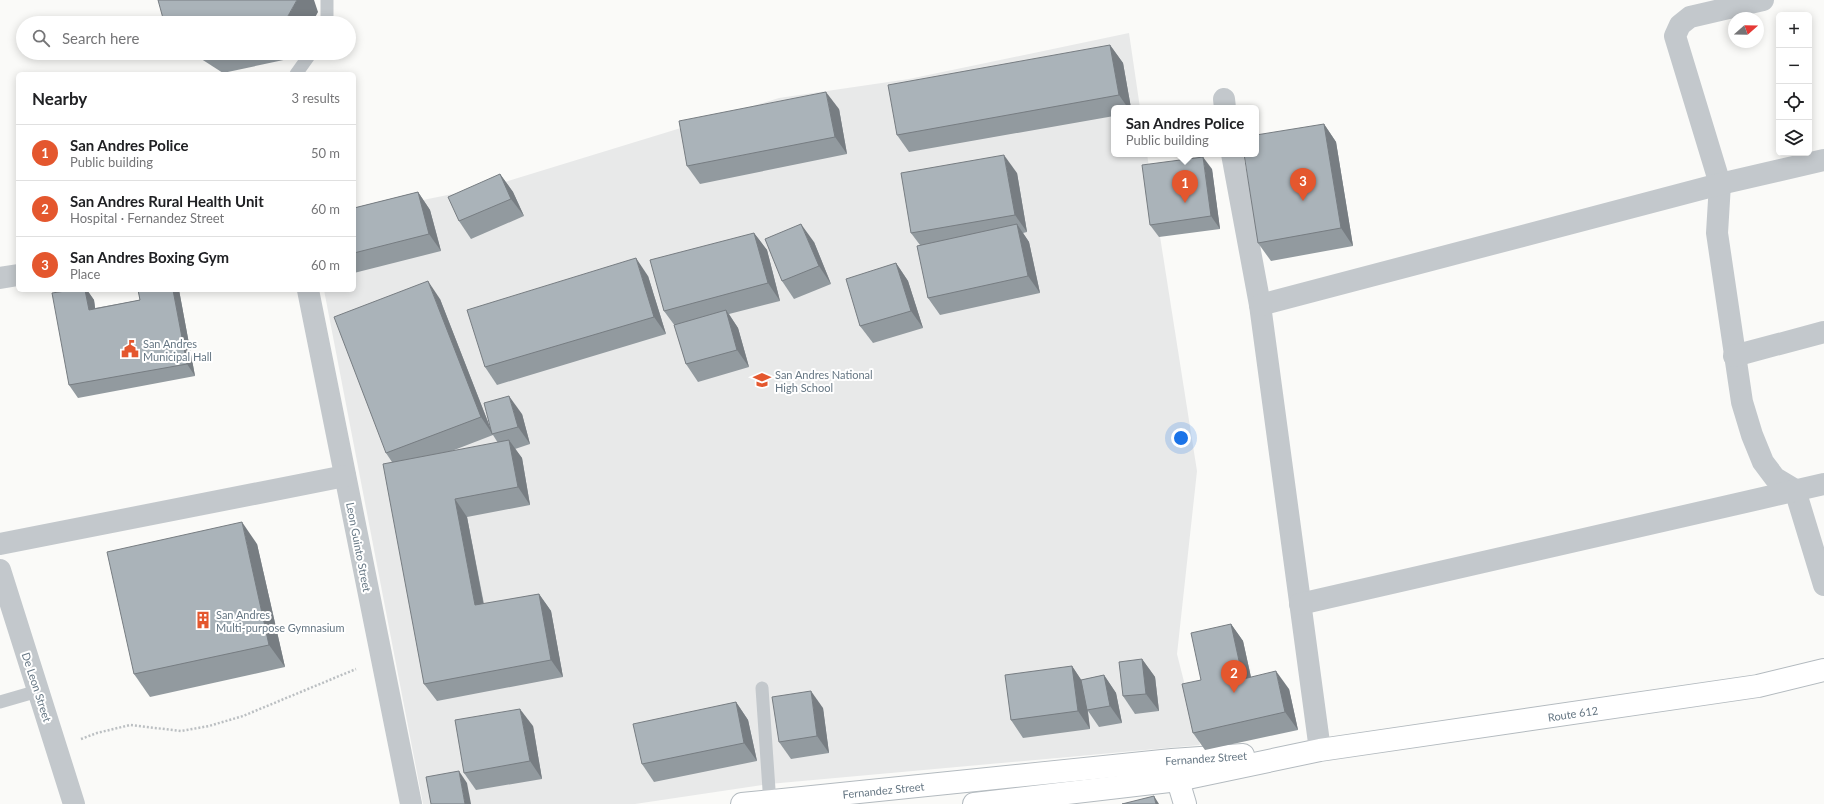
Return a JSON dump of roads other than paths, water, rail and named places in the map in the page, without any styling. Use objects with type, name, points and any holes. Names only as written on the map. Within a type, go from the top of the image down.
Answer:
[{"type":"main road","name":"Route 612","points":[[1320,750],[1758,686],[1824,670]]},
{"type":"main road","name":"Fernandez Street","points":[[742,804],[1172,760],[1320,750]]},
{"type":"main road","name":"Fernandez Street","points":[[974,804],[1178,780],[1320,750]]},
{"type":"main road","points":[[1172,760],[1185,804]]},
{"type":"street","points":[[1763,0],[1690,17],[1680,25],[1675,36],[1720,184],[1717,233],[1742,402],[1752,435],[1763,462],[1776,478],[1796,490],[1824,585]]},
{"type":"street","points":[[1233,157],[1260,305],[1320,750]]},
{"type":"street","points":[[1260,305],[1720,184],[1824,160]]},
{"type":"street","points":[[0,278],[16,275]]},
{"type":"street","name":"Leon Guinto Street","points":[[308,292],[411,804]]},
{"type":"street","points":[[1734,356],[1824,332]]},
{"type":"street","points":[[0,544],[345,476]]},
{"type":"street","points":[[1300,604],[1824,484]]},
{"type":"street","name":"De Leon Street","points":[[0,570],[74,804]]},
{"type":"lane","points":[[327,0],[327,16]]},
{"type":"lane","points":[[297,72],[305,60]]},
{"type":"lane","points":[[762,688],[770,802]]},
{"type":"lane","points":[[0,702],[38,691]]},
{"type":"place","name":"San Andres Boxing Gym","points":[[1303,201]]},
{"type":"place","name":"San Andres Police","points":[[1185,203]]},
{"type":"place","name":"San Andres Municipal Hall","points":[[130,349]]},
{"type":"place","name":"San Andres National High School","points":[[762,380]]},
{"type":"place","name":"San Andres Multi-purpose Gymnasium","points":[[203,620]]},
{"type":"place","name":"San Andres Rural Health Unit","points":[[1234,693]]}]
